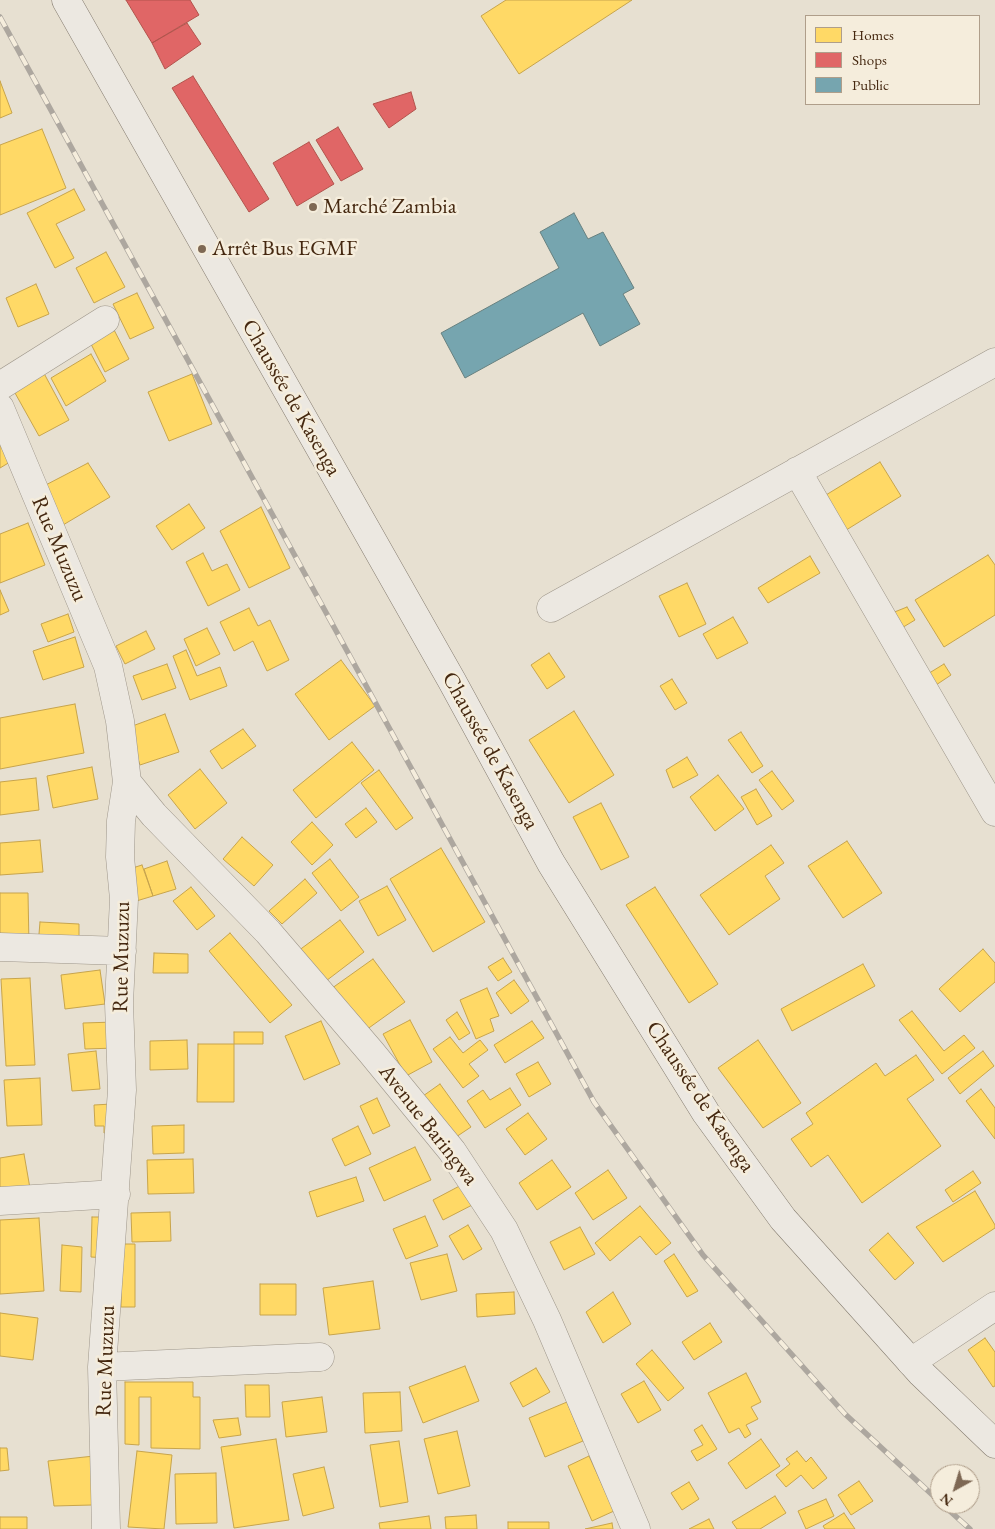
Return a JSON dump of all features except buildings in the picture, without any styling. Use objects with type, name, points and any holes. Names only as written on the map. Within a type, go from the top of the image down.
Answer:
[{"type":"street","name":"Chaussée de Kasenga","points":[[66,0],[452,681],[551,863],[706,1114],[783,1219],[911,1362],[995,1444]]},
{"type":"street","points":[[0,386],[105,320]]},
{"type":"street","points":[[551,608],[995,362]]},
{"type":"street","name":"Rue Muzuzu","points":[[0,408],[108,666],[120,721],[127,782],[121,821],[120,858],[124,899],[119,1003],[122,1090],[116,1194],[102,1367],[106,1529]]},
{"type":"street","points":[[797,471],[995,812]]},
{"type":"street","name":"Avenue Baringwa","points":[[127,782],[154,815],[268,932],[371,1052],[452,1151],[504,1230],[547,1320],[636,1529]]},
{"type":"street","points":[[0,947],[122,951]]},
{"type":"street","points":[[0,1201],[116,1194]]},
{"type":"street","points":[[911,1362],[995,1306]]},
{"type":"street","points":[[102,1367],[320,1357]]},
{"type":"railway","points":[[0,17],[594,1102],[703,1255],[845,1414],[930,1493]]},
{"type":"railway","points":[[953,1514],[970,1529]]},
{"type":"place","name":"Marché Zambia","points":[[313,207]]},
{"type":"place","name":"Arrêt Bus EGMF","points":[[202,249]]}]
